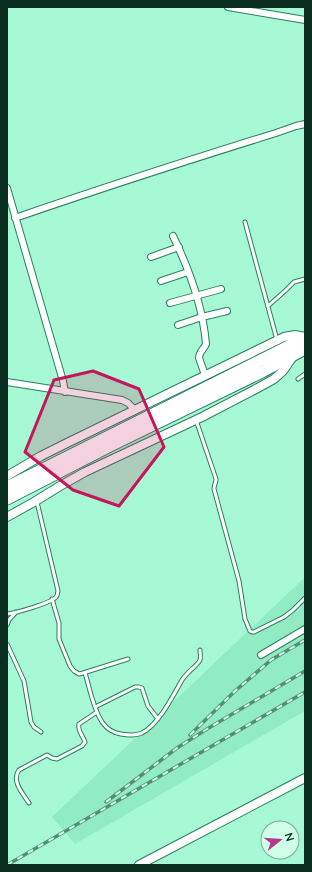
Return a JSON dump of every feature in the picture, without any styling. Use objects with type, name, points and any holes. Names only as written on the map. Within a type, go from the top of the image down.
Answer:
[{"type":"highway","points":[[7,486],[305,338]]},
{"type":"highway","points":[[7,499],[110,446],[262,372],[305,349]]},
{"type":"street","points":[[228,7],[305,20]]},
{"type":"street","points":[[15,218],[135,177],[305,124]]},
{"type":"street","points":[[7,188],[65,392]]},
{"type":"street","points":[[173,236],[197,295],[206,344],[205,348],[199,355],[199,358],[205,375]]},
{"type":"street","points":[[151,257],[178,247]]},
{"type":"street","points":[[161,281],[188,272]]},
{"type":"street","points":[[170,303],[221,289]]},
{"type":"street","points":[[178,325],[202,317],[227,312]]},
{"type":"street","points":[[7,476],[41,456],[277,340],[295,335],[305,338]]},
{"type":"street","points":[[7,517],[85,472],[196,420],[274,379],[283,371],[295,355]]},
{"type":"street","points":[[7,382],[122,400],[128,403],[135,410]]},
{"type":"street","points":[[261,655],[305,629]]},
{"type":"street","points":[[139,865],[305,778]]},
{"type":"lane","points":[[245,222],[277,340]]},
{"type":"lane","points":[[268,306],[294,282],[305,279]]},
{"type":"lane","points":[[298,379],[305,374]]},
{"type":"lane","points":[[196,420],[216,479],[214,489],[240,581],[245,619],[250,631],[254,632],[284,617],[305,598]]},
{"type":"lane","points":[[7,614],[52,600],[57,596],[58,591],[36,500]]},
{"type":"lane","points":[[52,600],[59,623],[59,639],[70,666],[74,671],[79,674],[85,673],[128,659]]},
{"type":"lane","points":[[7,625],[9,620],[16,612]]},
{"type":"lane","points":[[7,644],[24,680],[31,722],[41,732]]},
{"type":"lane","points":[[85,673],[95,707],[106,728],[113,733],[131,736],[142,733],[158,719],[186,673],[199,663],[200,650]]},
{"type":"lane","points":[[95,707],[135,687],[139,687],[142,688],[148,706],[158,719]]},
{"type":"lane","points":[[29,803],[19,789],[16,779],[19,770],[47,755],[57,759],[82,746],[85,742],[78,729],[78,726],[97,712]]},
{"type":"highlighted area","points":[[93,371],[139,389],[164,447],[119,506],[73,490],[25,452],[54,380]]},
{"type":"shaded area","points":[[305,577],[305,711],[75,844],[52,817]]},
{"type":"railway","points":[[190,735],[235,691],[271,660],[305,640]]},
{"type":"railway","points":[[106,802],[177,748],[305,671]]},
{"type":"railway","points":[[7,865],[305,692]]}]
